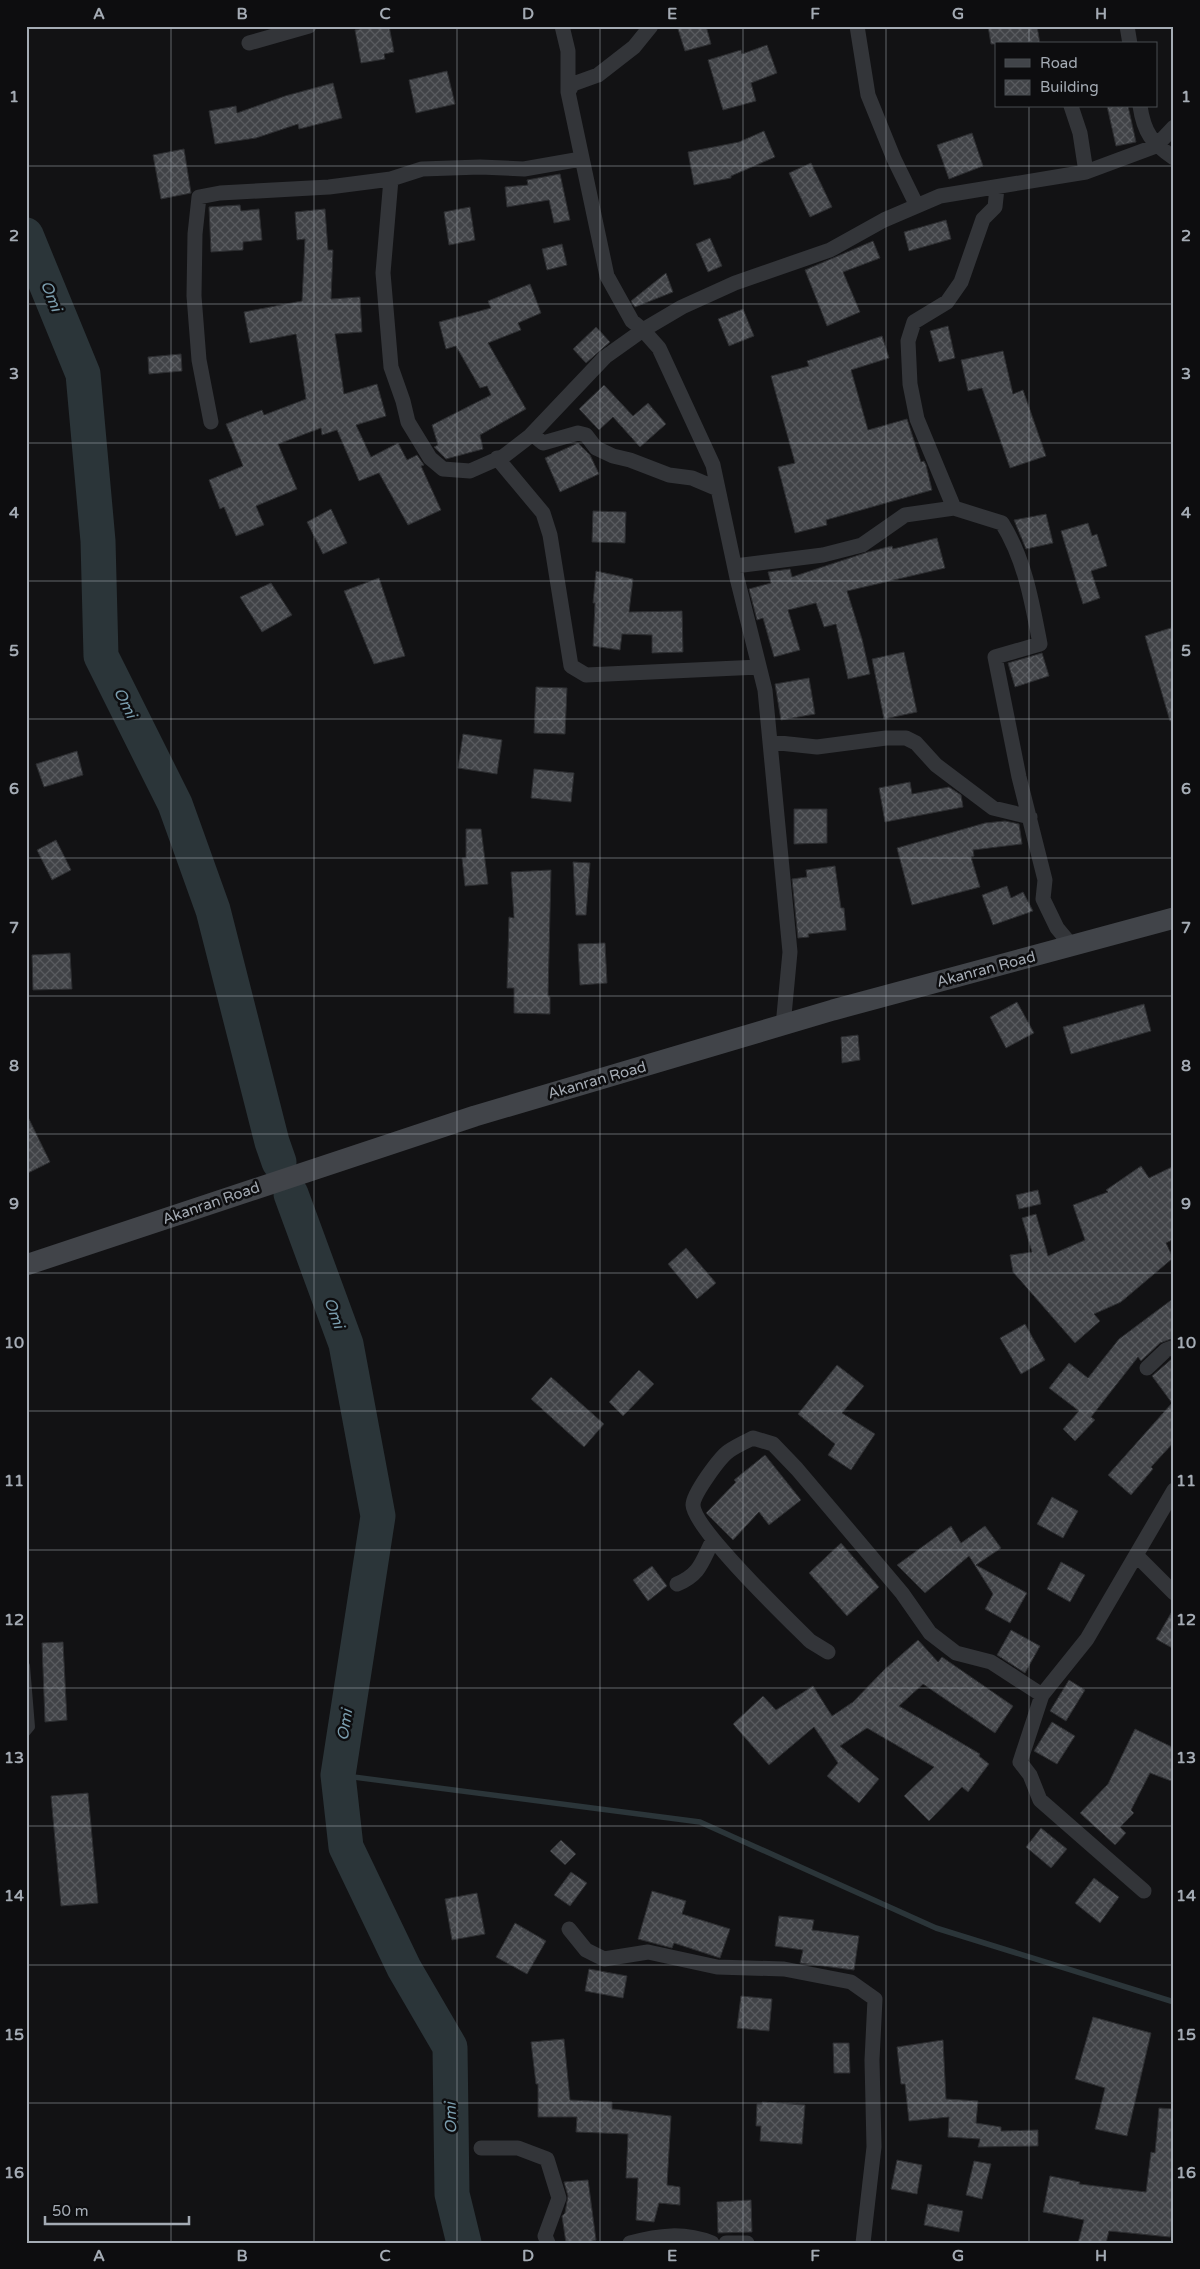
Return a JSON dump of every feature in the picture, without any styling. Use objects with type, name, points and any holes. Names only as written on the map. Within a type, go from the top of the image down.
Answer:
[{"type":"main road","name":"Akanran Road","points":[[26,1265],[474,1116],[782,1026],[1174,918]]},
{"type":"street","points":[[249,43],[309,26]]},
{"type":"street","points":[[568,92],[572,84],[598,75],[634,47],[651,26]]},
{"type":"street","points":[[857,26],[868,95],[894,159],[917,206]]},
{"type":"street","points":[[1127,26],[1130,42]]},
{"type":"street","points":[[567,29],[568,92],[607,276],[632,321],[659,348],[714,465],[735,566],[765,690],[790,952],[782,1026]]},
{"type":"street","points":[[1072,108],[1080,133],[1086,172]]},
{"type":"street","points":[[1140,108],[1147,134],[1156,146],[1174,158]]},
{"type":"street","points":[[391,179],[383,273],[391,367],[408,422],[430,458],[443,468],[470,471],[504,456],[532,434],[604,357],[643,330],[682,307],[718,291],[830,250],[884,220],[940,196],[1086,172],[1156,146],[1174,127]]},
{"type":"street","points":[[211,422],[199,360],[194,296],[195,234],[199,197],[220,193],[329,188],[391,179],[422,169],[480,167],[524,169],[581,158]]},
{"type":"street","points":[[954,508],[917,419],[910,384],[908,341],[914,322],[947,302],[961,282],[983,219],[995,207],[996,188]]},
{"type":"street","points":[[532,434],[543,443],[578,433],[586,435],[596,448],[612,456],[630,460],[669,475],[692,478],[718,489]]},
{"type":"street","points":[[497,458],[543,513],[550,535],[571,666],[586,675],[759,666]]},
{"type":"street","points":[[735,566],[823,555],[862,545],[905,515],[954,508],[1002,523],[1013,540],[1030,590],[1040,644],[995,657],[1045,880],[1043,899],[1057,928],[1072,946]]},
{"type":"street","points":[[770,742],[817,747],[886,738],[906,738],[916,743],[936,765],[993,808],[1030,817]]},
{"type":"street","points":[[1147,1368],[1166,1350],[1174,1347]]},
{"type":"street","points":[[828,1652],[810,1641],[713,1540],[699,1520],[693,1505],[698,1492],[727,1452],[753,1438],[773,1444],[797,1469],[902,1593],[930,1633],[956,1653],[991,1662],[1042,1695]]},
{"type":"street","points":[[1144,1891],[1040,1800],[1030,1775],[1020,1762],[1042,1695],[1087,1639],[1174,1490]]},
{"type":"street","points":[[677,1584],[687,1580],[703,1565],[713,1540]]},
{"type":"street","points":[[1136,1556],[1174,1593]]},
{"type":"street","points":[[569,1929],[586,1950],[604,1959],[648,1952],[717,1967],[784,1968],[851,1982],[875,1999],[872,2060],[874,2147],[863,2243]]},
{"type":"street","points":[[480,2148],[518,2148],[547,2158],[559,2198],[545,2236],[548,2243]]},
{"type":"street","points":[[630,2243],[668,2235],[695,2236],[712,2243]]},
{"type":"street","points":[[726,2243],[747,2243]]},
{"type":"lane","points":[[26,1666],[31,1727],[26,1733]]},
{"type":"building","points":[[374,26],[389,26],[394,52],[384,54],[385,59],[361,63],[355,30]]},
{"type":"building","points":[[677,26],[706,26],[711,44],[685,51]]},
{"type":"building","points":[[988,26],[1037,26],[1040,42],[995,42],[995,44],[991,44]]},
{"type":"building","points":[[767,45],[777,73],[751,83],[756,101],[723,110],[708,60],[741,50],[742,54]]},
{"type":"building","points":[[447,71],[455,104],[416,113],[409,80]]},
{"type":"building","points":[[333,83],[342,118],[299,129],[298,124],[256,138],[215,144],[209,111],[236,106],[237,113],[285,96]]},
{"type":"building","points":[[1107,108],[1128,108],[1136,142],[1116,146]]},
{"type":"building","points":[[764,131],[775,157],[731,176],[731,178],[694,185],[688,152],[739,142]]},
{"type":"building","points":[[972,133],[983,166],[949,179],[937,145]]},
{"type":"building","points":[[184,149],[191,193],[161,199],[153,155]]},
{"type":"building","points":[[811,163],[832,207],[810,217],[789,173]]},
{"type":"building","points":[[560,174],[570,220],[554,223],[549,200],[507,207],[505,187],[528,185],[527,180]]},
{"type":"building","points":[[240,205],[241,211],[259,209],[262,240],[243,242],[243,250],[211,252],[209,207]]},
{"type":"building","points":[[470,207],[475,240],[449,245],[444,212]]},
{"type":"building","points":[[325,209],[328,250],[333,250],[331,299],[360,297],[362,332],[335,334],[344,394],[377,384],[386,416],[356,425],[371,457],[398,443],[407,460],[417,455],[424,465],[421,466],[441,510],[408,525],[379,473],[359,481],[337,430],[322,435],[321,428],[278,444],[297,489],[256,506],[264,525],[236,536],[224,507],[220,509],[209,480],[243,466],[226,424],[262,410],[264,415],[306,399],[296,334],[250,343],[244,312],[302,301],[305,239],[297,240],[295,212]]},
{"type":"building","points":[[946,220],[951,239],[909,251],[904,232]]},
{"type":"building","points":[[710,238],[722,266],[708,272],[696,244]]},
{"type":"building","points":[[873,241],[880,258],[843,272],[860,312],[827,326],[805,270]]},
{"type":"building","points":[[562,244],[567,265],[547,270],[542,249]]},
{"type":"building","points":[[666,273],[673,292],[635,307],[631,301]]},
{"type":"building","points":[[530,284],[541,313],[518,323],[521,330],[488,343],[526,409],[480,435],[483,449],[446,459],[434,447],[438,445],[432,425],[491,395],[487,386],[480,388],[456,346],[446,349],[439,322],[491,308],[488,301]]},
{"type":"building","points":[[743,309],[754,336],[729,346],[718,319]]},
{"type":"building","points":[[948,326],[955,358],[939,362],[930,331]]},
{"type":"building","points":[[596,327],[610,342],[586,363],[573,349]]},
{"type":"building","points":[[882,336],[889,358],[851,370],[868,430],[907,419],[921,462],[924,461],[926,465],[932,490],[826,520],[827,525],[795,533],[778,467],[795,463],[771,376],[809,366],[807,361]]},
{"type":"building","points":[[1003,351],[1013,394],[1023,390],[1046,456],[1010,468],[982,388],[968,391],[961,360]]},
{"type":"building","points":[[181,354],[182,371],[149,374],[148,357]]},
{"type":"building","points":[[604,385],[633,416],[648,403],[666,424],[640,447],[613,417],[599,430],[579,409]]},
{"type":"building","points":[[578,443],[590,455],[599,474],[560,492],[545,458]]},
{"type":"building","points":[[331,509],[347,543],[323,554],[307,522]]},
{"type":"building","points":[[593,511],[626,512],[625,543],[592,542]]},
{"type":"building","points":[[1046,514],[1053,543],[1026,549],[1014,520]]},
{"type":"building","points":[[1088,523],[1092,536],[1097,534],[1107,566],[1091,571],[1100,598],[1083,604],[1061,531]]},
{"type":"building","points":[[937,538],[945,568],[847,591],[862,639],[870,674],[848,679],[836,624],[824,627],[816,603],[788,610],[800,650],[774,657],[763,618],[757,620],[749,589],[771,583],[768,572],[790,569],[792,577],[868,552],[892,546],[893,549]]},
{"type":"building","points":[[596,571],[633,579],[629,612],[682,611],[683,652],[652,653],[652,635],[622,634],[620,650],[593,646],[595,603],[593,603]]},
{"type":"building","points":[[379,578],[405,656],[374,664],[344,591]]},
{"type":"building","points":[[271,583],[292,615],[262,632],[240,597]]},
{"type":"building","points":[[1174,627],[1174,720],[1170,721],[1145,636]]},
{"type":"building","points":[[904,652],[917,712],[884,719],[872,659]]},
{"type":"building","points":[[1042,653],[1049,676],[1015,687],[1008,663]]},
{"type":"building","points":[[809,678],[815,714],[781,720],[775,684]]},
{"type":"building","points":[[536,687],[567,688],[565,734],[534,733]]},
{"type":"building","points":[[463,734],[502,740],[497,774],[458,768]]},
{"type":"building","points":[[77,751],[83,775],[44,787],[36,764]]},
{"type":"building","points":[[534,769],[574,773],[571,802],[531,798]]},
{"type":"building","points":[[910,782],[912,794],[949,787],[961,795],[963,807],[885,822],[879,788]]},
{"type":"building","points":[[794,809],[827,809],[827,843],[794,844]]},
{"type":"building","points":[[1005,821],[1019,824],[1022,844],[973,850],[974,856],[971,857],[980,887],[912,905],[897,848],[985,823]]},
{"type":"building","points":[[466,829],[481,829],[488,884],[465,886],[462,858],[466,858]]},
{"type":"building","points":[[56,840],[71,870],[52,880],[37,850]]},
{"type":"building","points":[[573,862],[590,863],[586,915],[576,915]]},
{"type":"building","points":[[835,866],[841,908],[844,908],[846,930],[808,934],[809,937],[798,938],[792,879],[807,877],[806,870]]},
{"type":"building","points":[[551,870],[548,996],[550,997],[550,1014],[514,1013],[514,988],[507,988],[509,917],[514,918],[511,872]]},
{"type":"building","points":[[1007,886],[1011,898],[1023,892],[1033,911],[993,925],[982,895]]},
{"type":"building","points":[[605,943],[607,983],[580,985],[578,944]]},
{"type":"building","points":[[70,953],[72,989],[33,990],[32,955]]},
{"type":"building","points":[[1017,1002],[1034,1033],[1006,1048],[990,1017]]},
{"type":"building","points":[[1144,1004],[1151,1031],[1071,1054],[1063,1027]]},
{"type":"building","points":[[858,1035],[860,1060],[842,1063],[841,1037]]},
{"type":"building","points":[[26,1113],[50,1162],[26,1174]]},
{"type":"building","points":[[1141,1166],[1149,1178],[1174,1166],[1174,1239],[1166,1243],[1173,1258],[1121,1302],[1094,1314],[1100,1321],[1075,1343],[1013,1272],[1010,1255],[1032,1252],[1022,1218],[1036,1214],[1048,1256],[1085,1240],[1073,1205],[1108,1192],[1106,1190]]},
{"type":"building","points":[[1038,1190],[1041,1204],[1019,1209],[1016,1195]]},
{"type":"building","points":[[686,1248],[716,1283],[697,1299],[668,1264]]},
{"type":"building","points":[[1174,1298],[1174,1338],[1160,1343],[1141,1361],[1138,1357],[1091,1417],[1095,1420],[1075,1441],[1063,1429],[1079,1411],[1049,1388],[1069,1363],[1088,1378],[1119,1339]]},
{"type":"building","points":[[1025,1324],[1045,1360],[1021,1374],[1000,1338]]},
{"type":"building","points":[[1174,1357],[1174,1442],[1151,1467],[1153,1469],[1131,1495],[1108,1475],[1172,1403],[1152,1376]]},
{"type":"building","points":[[837,1365],[864,1386],[842,1413],[875,1434],[851,1470],[828,1455],[835,1444],[798,1414]]},
{"type":"building","points":[[639,1370],[654,1384],[623,1416],[609,1402]]},
{"type":"building","points":[[551,1377],[604,1424],[584,1447],[531,1399]]},
{"type":"building","points":[[765,1455],[801,1500],[769,1525],[759,1512],[733,1540],[706,1513],[736,1482],[734,1480]]},
{"type":"building","points":[[1052,1497],[1078,1511],[1063,1538],[1037,1524]]},
{"type":"building","points":[[951,1526],[961,1543],[985,1526],[1001,1548],[976,1565],[1027,1593],[1010,1623],[985,1609],[993,1594],[969,1556],[925,1593],[897,1565]]},
{"type":"building","points":[[841,1543],[879,1587],[847,1616],[809,1573]]},
{"type":"building","points":[[1061,1562],[1085,1575],[1070,1602],[1047,1589]]},
{"type":"building","points":[[652,1566],[667,1586],[648,1601],[633,1580]]},
{"type":"building","points":[[1174,1608],[1174,1649],[1156,1639]]},
{"type":"building","points":[[1011,1630],[1040,1646],[1025,1673],[997,1655]]},
{"type":"building","points":[[918,1640],[938,1662],[942,1657],[1013,1706],[995,1733],[923,1684],[899,1706],[980,1754],[979,1756],[989,1764],[968,1792],[962,1787],[929,1821],[904,1796],[934,1767],[867,1728],[840,1746],[879,1779],[859,1803],[827,1776],[838,1763],[814,1727],[769,1765],[733,1724],[763,1696],[776,1710],[813,1686],[832,1716],[853,1702],[884,1670]]},
{"type":"building","points":[[63,1642],[67,1720],[45,1722],[42,1643]]},
{"type":"building","points":[[1069,1680],[1085,1690],[1066,1721],[1050,1711]]},
{"type":"building","points":[[1052,1722],[1075,1736],[1057,1764],[1034,1751]]},
{"type":"building","points":[[1135,1729],[1174,1748],[1174,1782],[1150,1773],[1131,1810],[1134,1813],[1120,1827],[1126,1833],[1115,1845],[1080,1813],[1108,1784]]},
{"type":"building","points":[[88,1793],[98,1903],[61,1906],[51,1796]]},
{"type":"building","points":[[1041,1828],[1067,1849],[1051,1868],[1026,1847]]},
{"type":"building","points":[[561,1840],[576,1854],[565,1865],[550,1851]]},
{"type":"building","points":[[571,1872],[587,1883],[570,1906],[554,1895]]},
{"type":"building","points":[[1094,1878],[1119,1897],[1100,1923],[1075,1903]]},
{"type":"building","points":[[652,1891],[686,1901],[682,1914],[730,1929],[720,1958],[674,1943],[672,1948],[638,1939]]},
{"type":"building","points":[[477,1893],[485,1934],[452,1940],[445,1899]]},
{"type":"building","points":[[779,1916],[814,1920],[812,1930],[859,1936],[854,1970],[800,1963],[803,1950],[775,1946]]},
{"type":"building","points":[[515,1923],[546,1941],[527,1974],[496,1957]]},
{"type":"building","points":[[589,1969],[627,1976],[623,1998],[585,1991]]},
{"type":"building","points":[[741,1996],[772,1999],[769,2031],[737,2028]]},
{"type":"building","points":[[1093,2017],[1151,2033],[1127,2136],[1095,2129],[1105,2088],[1075,2079]]},
{"type":"building","points":[[564,2039],[570,2100],[612,2102],[612,2109],[671,2116],[667,2185],[680,2187],[680,2205],[659,2203],[654,2222],[636,2220],[638,2178],[626,2178],[628,2134],[576,2132],[577,2117],[538,2117],[538,2084],[536,2084],[531,2042]]},
{"type":"building","points":[[943,2040],[946,2099],[978,2101],[976,2123],[1001,2127],[1001,2131],[1038,2130],[1038,2146],[978,2147],[980,2139],[948,2137],[949,2117],[909,2121],[905,2084],[901,2084],[897,2047]]},
{"type":"building","points":[[833,2043],[849,2043],[850,2073],[834,2073]]},
{"type":"building","points":[[762,2102],[805,2105],[802,2144],[760,2141],[761,2126],[756,2126],[757,2104],[762,2104]]},
{"type":"building","points":[[1159,2108],[1174,2109],[1174,2206],[1170,2237],[1109,2231],[1106,2243],[1078,2243],[1084,2220],[1043,2212],[1050,2176],[1080,2182],[1079,2184],[1146,2192],[1151,2152],[1155,2153]]},
{"type":"building","points":[[897,2160],[922,2165],[917,2194],[891,2189]]},
{"type":"building","points":[[974,2161],[991,2164],[982,2199],[966,2195]]},
{"type":"building","points":[[588,2180],[596,2240],[587,2243],[566,2243],[562,2216],[565,2213],[568,2196],[564,2182]]},
{"type":"building","points":[[751,2200],[752,2232],[718,2233],[717,2202]]},
{"type":"building","points":[[928,2204],[963,2211],[959,2232],[924,2225]]},
{"type":"waterway","name":"Omi","points":[[26,235],[83,374],[98,541],[101,656],[175,804],[213,910],[272,1142],[279,1162]]},
{"type":"waterway","name":"Omi","points":[[291,1194],[346,1344],[378,1516],[338,1775],[346,1847],[404,1968],[450,2047],[452,2194],[464,2243]]},
{"type":"waterway","points":[[338,1775],[700,1822],[936,1928],[1174,2002]]}]
